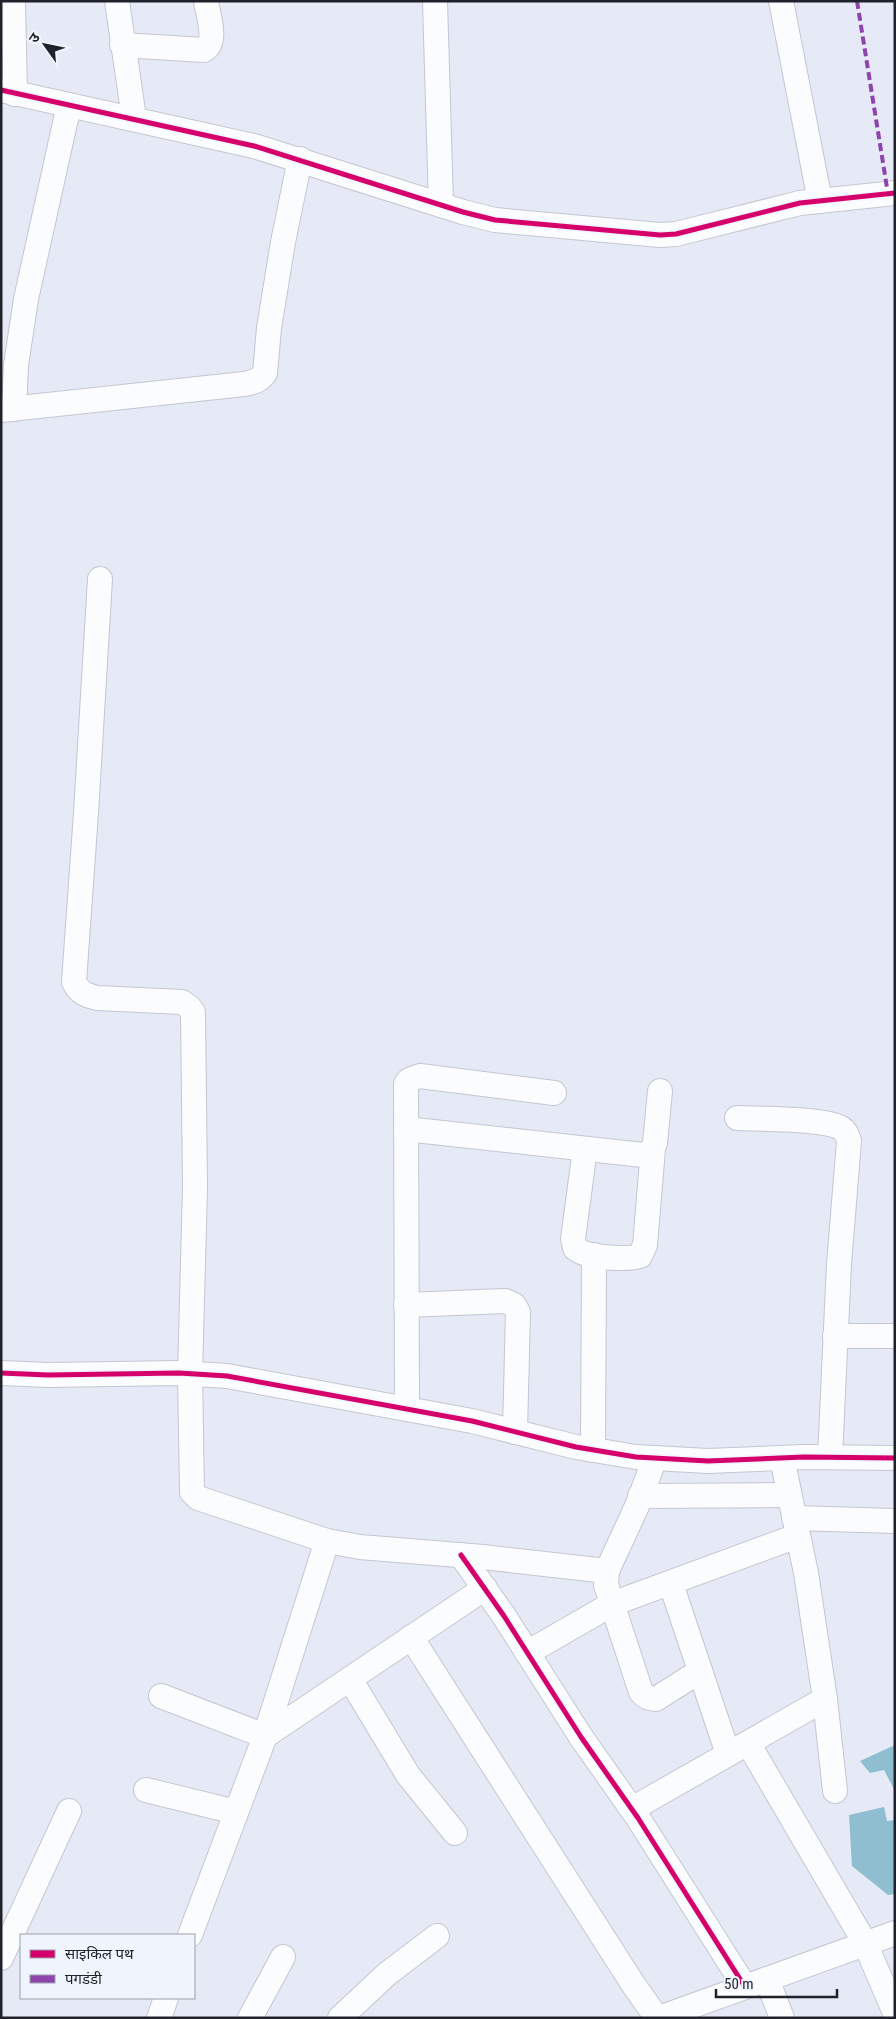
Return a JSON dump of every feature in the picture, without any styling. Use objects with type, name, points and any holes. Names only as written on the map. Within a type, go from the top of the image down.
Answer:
[{"type":"street","points":[[13,1],[8,92],[134,118],[254,146],[440,205],[495,220],[660,235],[676,234],[777,208],[820,201],[895,193]]},
{"type":"street","points":[[117,1],[134,118]]},
{"type":"street","points":[[122,45],[204,50],[210,46],[212,39],[206,1]]},
{"type":"street","points":[[435,1],[440,205]]},
{"type":"street","points":[[781,1],[820,201]]},
{"type":"street","points":[[69,105],[26,299],[8,409],[234,385],[256,382],[261,378],[265,373],[283,242],[300,160]]},
{"type":"street","points":[[100,580],[74,982],[77,989],[86,995],[97,998],[182,1002],[193,1012],[195,1188],[190,1374],[191,1487],[195,1495],[198,1498],[327,1541],[360,1547],[461,1555],[607,1571]]},
{"type":"street","points":[[407,1409],[406,1129],[404,1092],[406,1084],[415,1077],[420,1076],[554,1093]]},
{"type":"street","points":[[585,1149],[573,1243],[579,1252],[594,1255],[634,1258],[640,1256],[643,1251],[660,1092]]},
{"type":"street","points":[[737,1118],[826,1122],[842,1129],[847,1134],[849,1141],[838,1264],[830,1457]]},
{"type":"street","points":[[406,1129],[643,1155],[650,1153],[653,1149]]},
{"type":"street","points":[[593,1450],[594,1255]]},
{"type":"street","points":[[406,1305],[505,1301],[514,1305],[518,1312],[515,1432]]},
{"type":"street","points":[[835,1336],[895,1336]]},
{"type":"street","points":[[1,1373],[48,1375],[190,1374],[227,1376],[472,1421],[593,1450],[655,1458],[708,1461],[830,1457],[895,1458]]},
{"type":"street","points":[[655,1458],[607,1571],[606,1584],[641,1692],[644,1696],[656,1700],[700,1672]]},
{"type":"street","points":[[782,1458],[788,1495],[806,1573],[825,1699],[835,1791]]},
{"type":"street","points":[[640,1496],[788,1495]]},
{"type":"street","points":[[527,1653],[612,1604],[671,1584],[796,1527],[895,1521]]},
{"type":"street","points":[[190,1934],[265,1736],[327,1541]]},
{"type":"street","points":[[461,1555],[485,1588],[581,1737],[782,2018]]},
{"type":"street","points":[[671,1584],[700,1672],[738,1749],[865,1943],[895,2013]]},
{"type":"street","points":[[265,1736],[485,1588]]},
{"type":"street","points":[[411,1637],[628,1975],[658,2018],[895,1933]]},
{"type":"street","points":[[350,1679],[408,1775],[455,1833]]},
{"type":"street","points":[[161,1696],[265,1736]]},
{"type":"street","points":[[632,1809],[825,1699]]},
{"type":"street","points":[[146,1790],[236,1812]]},
{"type":"street","points":[[1,1958],[69,1812]]},
{"type":"street","points":[[340,2018],[368,1990],[437,1936]]},
{"type":"street","points":[[250,2018],[283,1956]]},
{"type":"street","points":[[159,2018],[166,1999]]},
{"type":"water","points":[[895,1745],[895,1791],[884,1770],[870,1773],[860,1761]]},
{"type":"water","points":[[884,1807],[887,1821],[895,1820],[895,1894],[888,1895],[852,1866],[849,1815]]},
{"type":"marked path","points":[[857,1],[888,194]]},
{"type":"cycle path","points":[[1,90],[254,146],[463,212],[495,220],[660,235],[676,234],[800,203],[895,193]]},
{"type":"cycle path","points":[[1,1373],[48,1375],[179,1373],[227,1376],[472,1421],[576,1447],[636,1457],[708,1461],[804,1457],[895,1458]]},
{"type":"cycle path","points":[[461,1555],[504,1616],[581,1737],[638,1818],[745,1987]]}]
